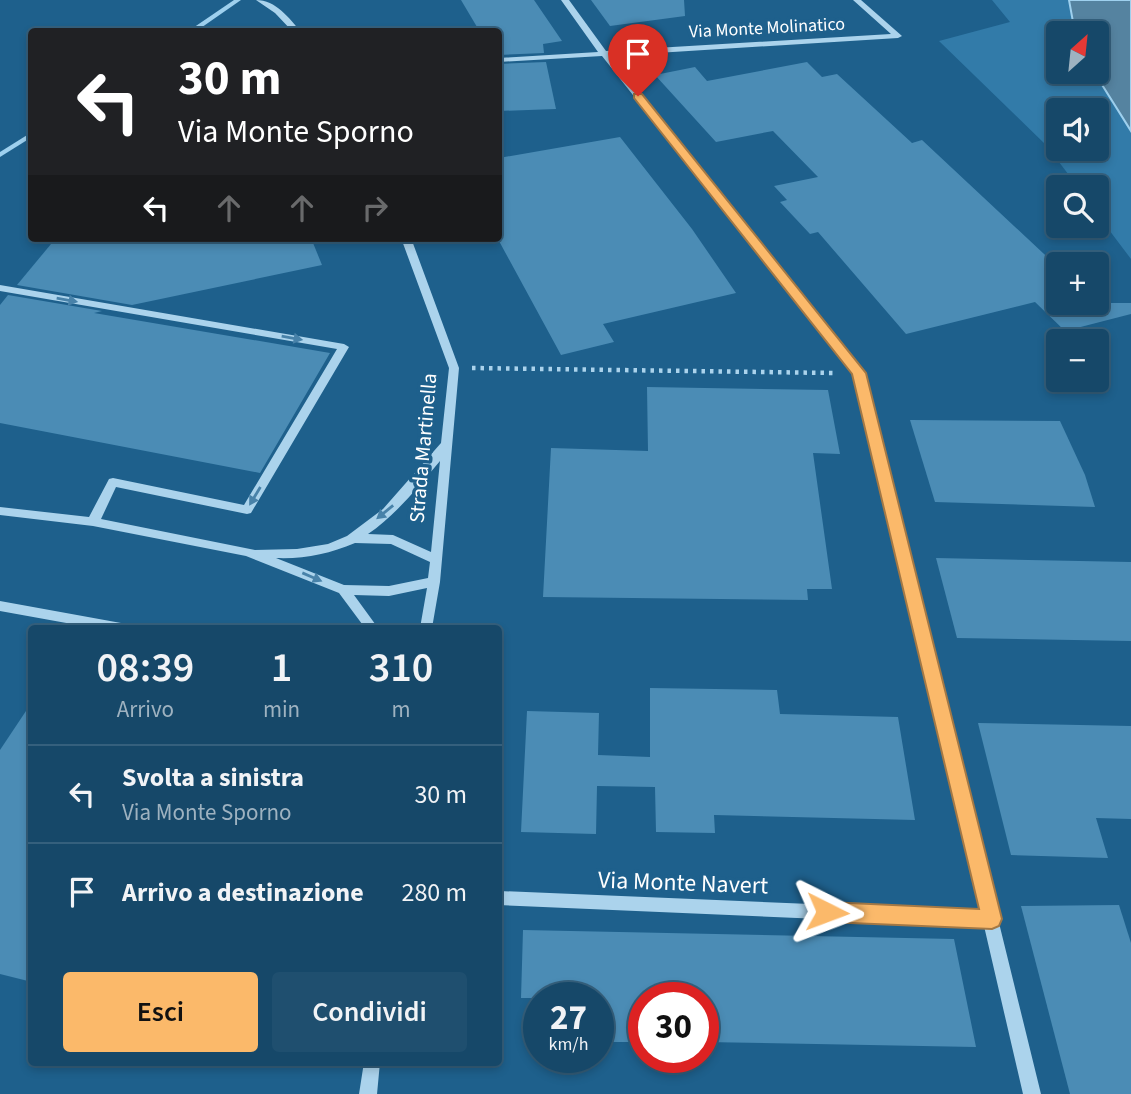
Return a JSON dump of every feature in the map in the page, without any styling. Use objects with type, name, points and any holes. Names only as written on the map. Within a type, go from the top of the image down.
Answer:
[{"type":"street","points":[[260,0],[278,12],[294,28]]},
{"type":"street","points":[[565,0],[604,54],[859,373],[1032,1094]]},
{"type":"street","name":"Via Monte Molinatico","points":[[502,60],[898,36],[857,0]]},
{"type":"street","name":"Strada Martinella","points":[[407,242],[454,368],[426,625]]},
{"type":"street","points":[[0,288],[344,347],[247,510],[113,482],[93,522]]},
{"type":"street","points":[[0,511],[93,522],[248,552],[309,553],[354,538],[409,493],[447,443]]},
{"type":"street","points":[[354,538],[393,540],[435,559]]},
{"type":"street","points":[[248,552],[343,590],[389,591],[433,582]]},
{"type":"street","points":[[343,590],[370,625]]},
{"type":"street","points":[[0,606],[104,625]]},
{"type":"street","name":"Via Monte Navert","points":[[502,898],[992,919]]},
{"type":"street","points":[[369,1094],[372,1066]]},
{"type":"path","points":[[454,368],[859,373]]},
{"type":"shaded area","points":[[992,0],[1069,0],[1073,21],[1046,21],[1046,84],[1102,84],[1131,131],[1131,259],[1109,230],[1109,175],[1069,175],[1058,161],[1109,161],[1109,98],[1046,98],[1046,145],[939,41],[1010,22]]},
{"type":"shaded area","points":[[1069,0],[1131,0],[1131,131],[1102,84],[1110,84],[1110,21],[1073,21]]},
{"type":"building","points":[[461,0],[534,0],[562,41],[543,44],[544,53],[502,55],[502,28],[478,28]]},
{"type":"building","points":[[591,0],[684,0],[685,16],[610,26]]},
{"type":"building","points":[[546,62],[556,109],[502,111],[502,64]]},
{"type":"building","points":[[807,62],[822,77],[837,74],[912,143],[922,140],[1046,256],[1046,313],[1035,302],[906,334],[818,232],[810,234],[780,202],[787,200],[774,186],[818,177],[773,131],[716,142],[655,75],[695,67],[707,81]]},
{"type":"building","points":[[620,137],[692,229],[736,293],[603,324],[614,342],[561,355],[500,242],[502,242],[502,157]]},
{"type":"building","points":[[53,242],[313,242],[322,265],[132,305],[17,285]]},
{"type":"building","points":[[8,295],[102,311],[94,313],[330,353],[260,473],[0,423],[0,305]]},
{"type":"building","points":[[1109,303],[1131,303],[1131,314],[1073,329],[1063,329],[1048,315],[1109,315]]},
{"type":"building","points":[[647,387],[828,390],[840,454],[813,453],[832,589],[807,589],[808,600],[543,597],[551,448],[648,451]]},
{"type":"building","points":[[910,420],[1060,421],[1085,475],[1095,507],[935,502]]},
{"type":"building","points":[[936,558],[1131,562],[1131,641],[957,638]]},
{"type":"building","points":[[650,688],[777,690],[780,714],[898,717],[915,820],[714,815],[715,833],[656,832],[655,787],[597,786],[596,834],[521,832],[527,711],[599,713],[598,755],[650,757]]},
{"type":"building","points":[[28,708],[28,981],[0,974],[0,750]]},
{"type":"building","points":[[978,723],[1131,726],[1131,819],[1096,818],[1108,858],[1011,855]]},
{"type":"building","points":[[1119,905],[1131,943],[1131,1094],[1070,1094],[1021,906]]},
{"type":"building","points":[[523,930],[954,939],[976,1047],[719,1042],[719,982],[628,982],[628,1042],[614,1042],[614,982],[523,982],[521,998]]},
{"type":"waterway","points":[[196,28],[238,0]]},
{"type":"waterway","points":[[0,155],[28,137]]},
{"type":"route","points":[[638,96],[859,373],[992,919],[827,912]]}]
